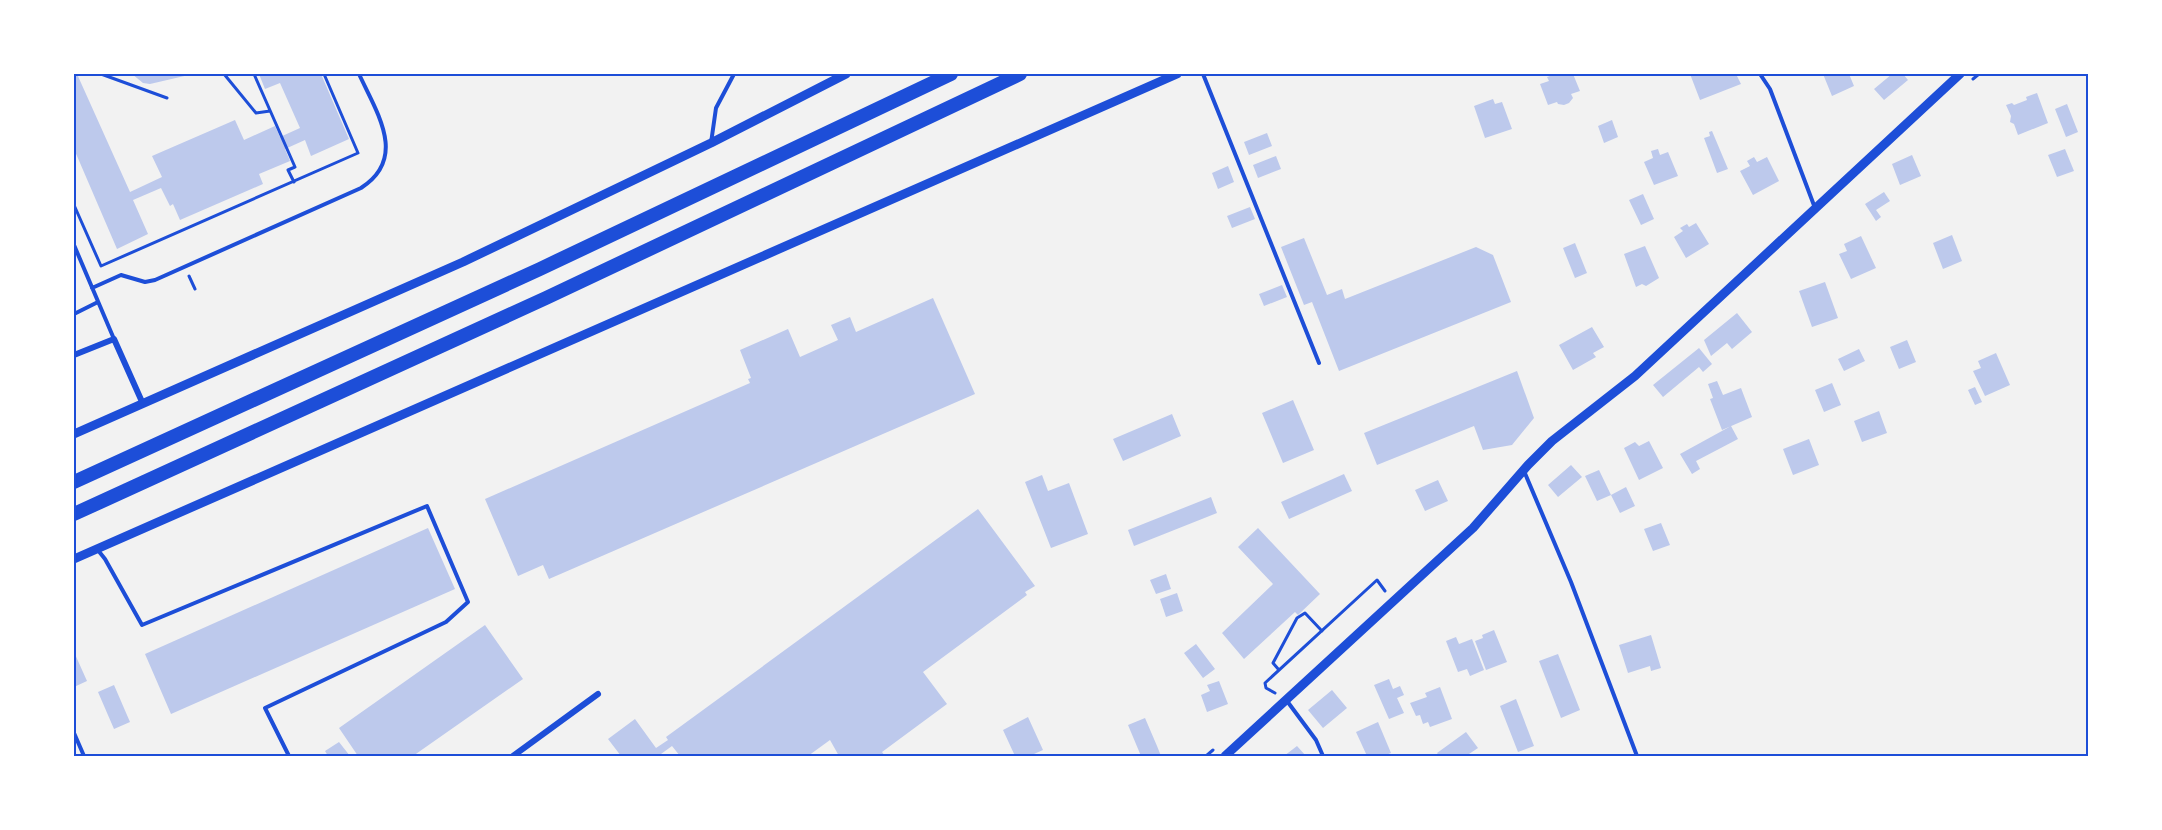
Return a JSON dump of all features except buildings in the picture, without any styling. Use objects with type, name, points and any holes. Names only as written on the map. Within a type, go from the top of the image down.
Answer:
[{"type":"highway","points":[[74,482],[540,269],[951,74]]},
{"type":"highway","points":[[74,514],[546,298],[1020,74]]},
{"type":"street","points":[[74,434],[463,262],[711,143],[846,74]]},
{"type":"street","points":[[74,559],[1177,74]]},
{"type":"street","points":[[1225,756],[1473,528],[1552,441],[1635,376],[1960,74]]},
{"type":"street","points":[[74,356],[114,339],[143,404]]},
{"type":"street","points":[[513,756],[598,694]]},
{"type":"lane","points":[[92,288],[122,275],[145,282],[155,280],[361,188],[373,180],[379,174],[386,157],[384,130],[360,74]]},
{"type":"lane","points":[[711,143],[716,108],[734,74]]},
{"type":"lane","points":[[1203,74],[1319,363]]},
{"type":"lane","points":[[1760,74],[1770,89],[1815,209]]},
{"type":"lane","points":[[74,245],[114,339]]},
{"type":"lane","points":[[74,314],[98,302]]},
{"type":"lane","points":[[1524,470],[1571,582],[1637,756]]},
{"type":"lane","points":[[97,548],[142,625],[427,506],[468,602],[446,622],[265,708],[288,756]]},
{"type":"lane","points":[[1286,700],[1316,740],[1323,756]]},
{"type":"lane","points":[[74,733],[84,756]]},
{"type":"path","points":[[101,74],[167,98]]},
{"type":"path","points":[[224,74],[256,113],[270,111]]},
{"type":"path","points":[[254,74],[295,167],[288,170],[294,182]]},
{"type":"path","points":[[74,205],[101,266],[358,153],[324,74]]},
{"type":"path","points":[[1276,692],[1266,687],[1265,682],[1377,580],[1384,592],[1390,587]]},
{"type":"path","points":[[1279,670],[1274,663],[1297,618],[1305,613],[1322,631]]}]
